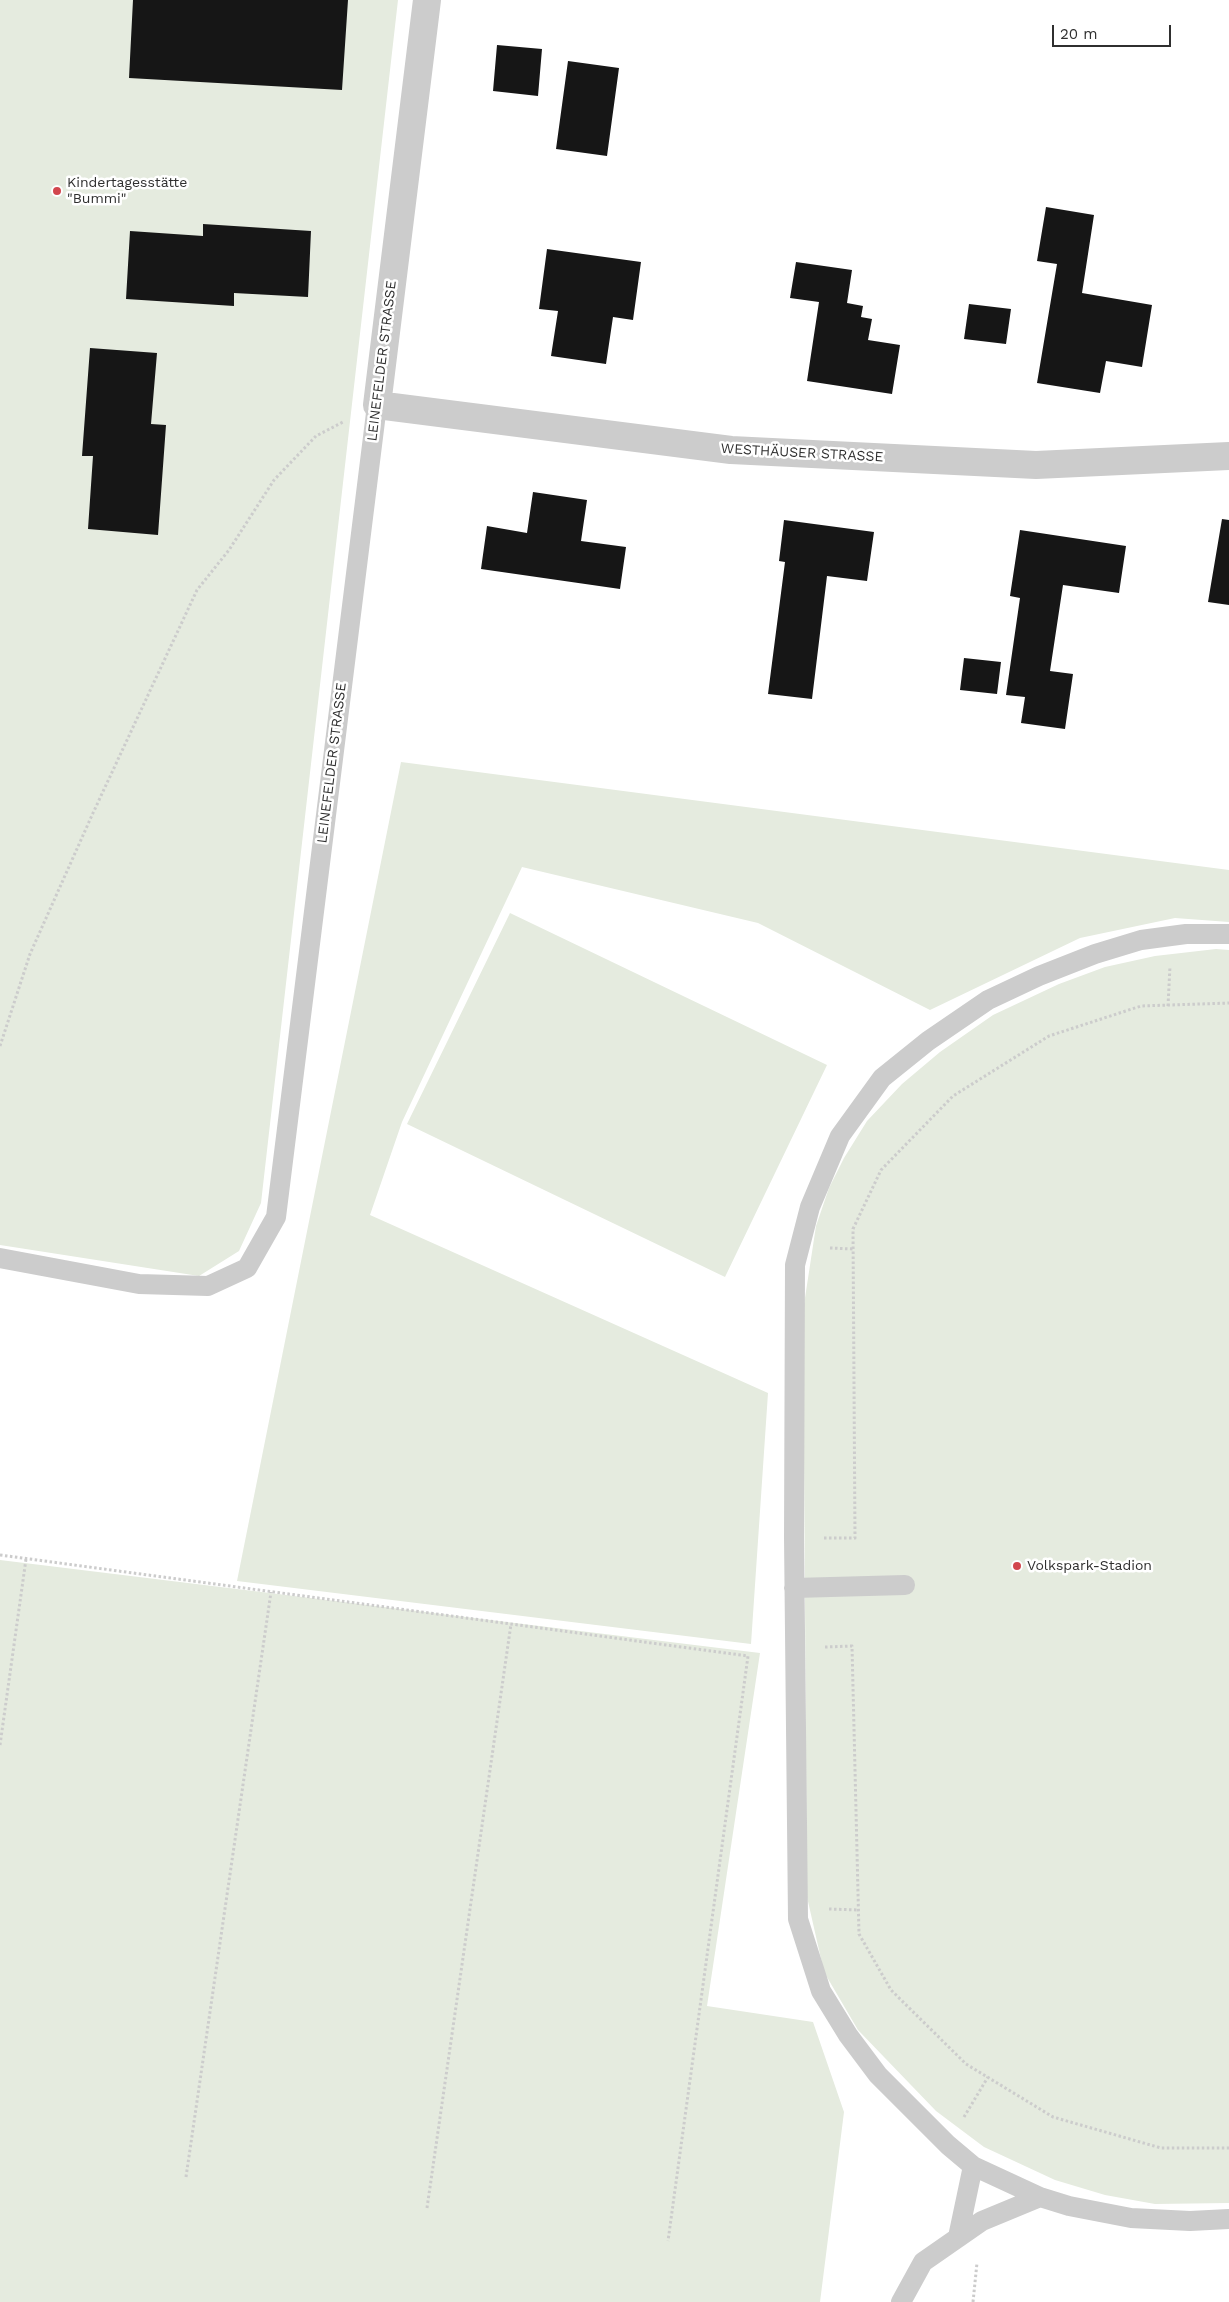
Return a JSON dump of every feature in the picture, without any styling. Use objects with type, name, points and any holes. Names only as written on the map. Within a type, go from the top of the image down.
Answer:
[{"type":"street","name":"LEINEFELDER STRASSE","points":[[377,405],[427,0]]},
{"type":"street","name":"WESTHÄUSER STRASSE","points":[[377,405],[731,450],[1036,465],[1229,456]]},
{"type":"lane","name":"LEINEFELDER STRASSE","points":[[0,1258],[139,1284],[208,1286],[247,1268],[276,1217],[377,405]]},
{"type":"lane","points":[[1229,934],[1171,936],[1140,940],[1095,954],[988,1000],[928,1041],[882,1078],[840,1136],[810,1207],[795,1265],[794,1537],[798,1919],[822,1991],[848,2035],[878,2075],[948,2145],[973,2166],[1040,2197],[1069,2206],[1131,2218],[1190,2221],[1229,2219]]},
{"type":"lane","points":[[794,1588],[905,1586]]},
{"type":"lane","points":[[958,2237],[973,2166]]},
{"type":"lane","points":[[901,2302],[923,2262],[982,2221],[1040,2197]]},
{"type":"path","points":[[0,1046],[30,954],[197,590],[229,550],[274,480],[316,436],[377,405]]},
{"type":"path","points":[[1168,1006],[1171,936]]},
{"type":"path","points":[[794,1537],[855,1538],[853,1229],[881,1170],[953,1096],[1049,1036],[1142,1006],[1229,1003]]},
{"type":"path","points":[[0,1555],[748,1656],[668,2241]]},
{"type":"path","points":[[0,1745],[26,1559]]},
{"type":"path","points":[[186,2177],[271,1592]]},
{"type":"path","points":[[427,2208],[511,1624]]},
{"type":"path","points":[[794,1649],[852,1646],[859,1934],[891,1990],[966,2064],[1053,2118],[1161,2148],[1229,2148]]},
{"type":"path","points":[[948,2145],[988,2077]]},
{"type":"shaded area","points":[[0,0],[398,0],[261,1203],[239,1251],[199,1276],[0,1245]]},
{"type":"shaded area","points":[[401,762],[1229,870],[1229,922],[1175,918],[1080,938],[930,1010],[758,923],[522,867],[402,1122],[370,1215],[768,1393],[751,1644],[237,1581]]},
{"type":"shaded area","points":[[510,913],[827,1065],[725,1277],[407,1124]]},
{"type":"shaded area","name":"Volkspark-Stadion","points":[[1216,949],[1229,950],[1229,2203],[1155,2204],[1105,2195],[1055,2180],[984,2147],[936,2111],[858,2030],[824,1972],[807,1897],[803,1311],[816,1226],[829,1188],[844,1158],[867,1121],[902,1084],[940,1052],[993,1015],[1059,984],[1105,967],[1155,956]]},
{"type":"shaded area","points":[[0,1560],[760,1653],[707,2006],[813,2022],[844,2112],[820,2302],[0,2302]]},
{"type":"building","points":[[133,0],[348,0],[342,90],[129,78]]},
{"type":"building","points":[[497,45],[542,49],[538,96],[493,91]]},
{"type":"building","points":[[568,61],[619,68],[607,156],[556,149]]},
{"type":"building","points":[[1046,207],[1094,215],[1082,293],[1152,305],[1142,367],[1106,361],[1100,393],[1037,383],[1057,264],[1037,261]]},
{"type":"building","points":[[203,224],[311,231],[308,297],[234,293],[234,306],[126,299],[130,231],[203,236]]},
{"type":"building","points":[[547,249],[641,262],[633,320],[613,317],[606,364],[551,356],[558,311],[539,309]]},
{"type":"building","points":[[796,262],[852,270],[847,303],[863,306],[861,317],[872,319],[868,340],[900,345],[892,394],[807,381],[819,302],[790,298]]},
{"type":"building","points":[[969,304],[1011,309],[1006,344],[964,339]]},
{"type":"building","points":[[90,348],[157,353],[151,424],[166,425],[158,535],[88,529],[93,456],[82,456]]},
{"type":"building","points":[[533,492],[587,500],[581,541],[626,547],[620,589],[481,569],[487,526],[527,533]]},
{"type":"building","points":[[1222,519],[1229,520],[1229,605],[1208,602]]},
{"type":"building","points":[[784,520],[874,532],[867,581],[827,576],[812,699],[768,694],[785,562],[779,561]]},
{"type":"building","points":[[1020,530],[1126,546],[1119,593],[1063,585],[1050,671],[1073,674],[1065,729],[1021,723],[1025,697],[1006,695],[1020,598],[1010,596]]},
{"type":"building","points":[[964,658],[1001,662],[997,694],[960,690]]},
{"type":"place","name":"Kindertagesstätte \"Bummi\"","points":[[57,191]]},
{"type":"place","name":"Volkspark-Stadion","points":[[1017,1566]]}]
